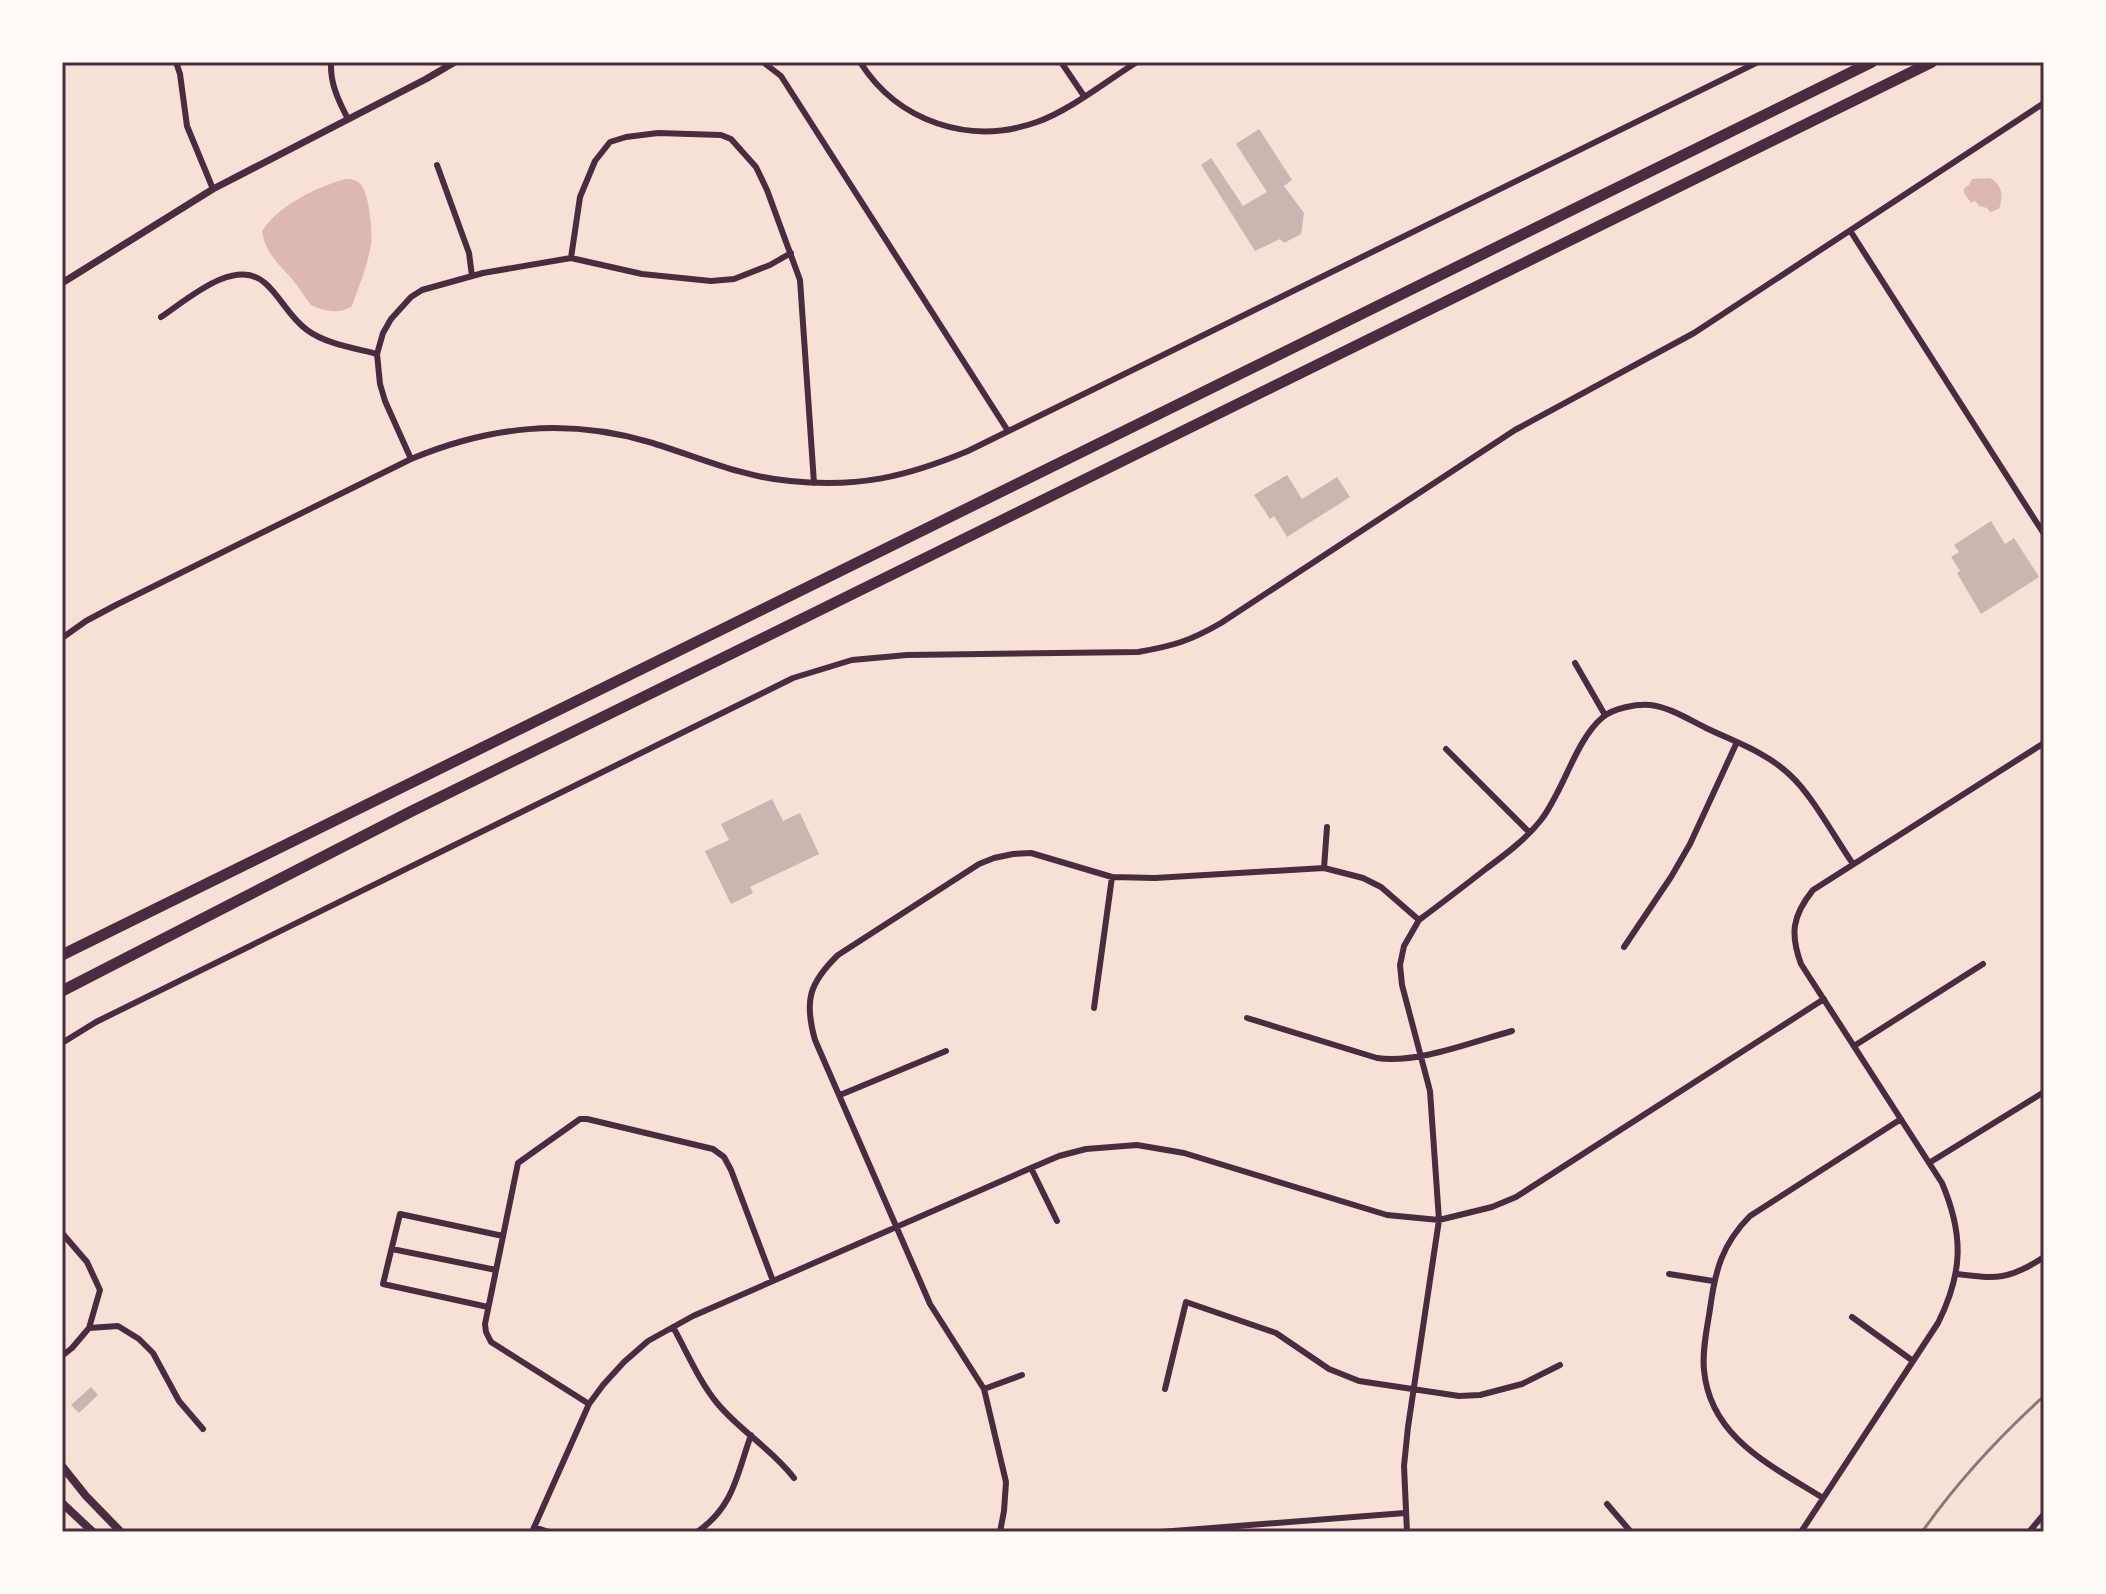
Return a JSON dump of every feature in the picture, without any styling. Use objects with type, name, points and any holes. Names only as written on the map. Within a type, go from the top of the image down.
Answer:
[{"type":"highway","points":[[65,952],[1872,62]]},
{"type":"highway","points":[[62,994],[427,803],[1932,62]]},
{"type":"main road","points":[[62,1466],[121,1532]]},
{"type":"main road","points":[[62,1503],[93,1532]]},
{"type":"street","points":[[176,62],[187,126],[213,189]]},
{"type":"street","points":[[331,62],[336,94],[348,119]]},
{"type":"street","points":[[62,283],[213,189],[455,62]]},
{"type":"street","points":[[763,62],[781,76],[1008,431]]},
{"type":"street","points":[[860,62],[878,88],[893,101],[928,120],[977,131],[1039,122],[1137,62]]},
{"type":"street","points":[[1061,62],[1084,96]]},
{"type":"street","points":[[62,638],[116,605],[411,459],[484,434],[569,427],[597,431],[647,441],[756,476],[814,483],[886,479],[928,468],[1758,62]]},
{"type":"street","points":[[62,1043],[96,1022],[803,675],[852,660],[907,655],[1138,652],[1193,639],[1515,430],[1694,333],[2044,103]]},
{"type":"street","points":[[571,258],[580,197],[595,161],[610,142],[658,133],[721,135],[731,139],[756,167],[800,280],[814,483]]},
{"type":"street","points":[[437,165],[469,253],[472,276]]},
{"type":"street","points":[[1851,232],[2044,534]]},
{"type":"street","points":[[411,459],[385,401],[377,354],[391,319],[411,297],[433,286],[472,276],[571,258],[642,274],[711,281],[734,279],[791,253]]},
{"type":"street","points":[[161,317],[223,277],[247,274],[256,276],[268,285],[294,319],[309,332],[341,345],[377,354]]},
{"type":"street","points":[[1575,663],[1605,715]]},
{"type":"street","points":[[1407,1532],[1404,1466],[1439,1220],[1430,1091],[1402,985],[1400,965],[1404,946],[1419,920],[1508,852],[1541,820],[1591,729],[1605,715],[1626,707],[1649,705],[1666,709],[1757,751],[1793,777],[1853,864]]},
{"type":"street","points":[[1624,947],[1677,866],[1737,742]]},
{"type":"street","points":[[1801,1532],[1938,1323],[1950,1300],[1959,1249],[1956,1222],[1942,1183],[1801,964],[1793,933],[1797,915],[1813,890],[2044,743]]},
{"type":"street","points":[[1446,749],[1529,832]]},
{"type":"street","points":[[1324,868],[1327,827]]},
{"type":"street","points":[[1000,1532],[1006,1482],[984,1389],[930,1304],[815,1040],[808,1007],[812,990],[825,967],[838,955],[979,864],[1013,854],[1031,853],[1112,877],[1155,878],[1324,868],[1363,878],[1381,887],[1419,920]]},
{"type":"street","points":[[1094,1008],[1112,877]]},
{"type":"street","points":[[1854,1046],[1983,964]]},
{"type":"street","points":[[549,1532],[533,1530],[589,1404],[624,1362],[648,1341],[693,1316],[1059,1156],[1086,1149],[1137,1145],[1184,1153],[1387,1215],[1439,1220],[1478,1211],[1516,1197],[1824,999]]},
{"type":"street","points":[[1247,1018],[1394,1061],[1512,1031]]},
{"type":"street","points":[[840,1095],[946,1051]]},
{"type":"street","points":[[1929,1163],[2044,1092]]},
{"type":"street","points":[[589,1404],[491,1342],[485,1324],[518,1163],[580,1119],[713,1149],[724,1157],[773,1281]]},
{"type":"street","points":[[1823,1498],[1747,1449],[1722,1422],[1712,1404],[1704,1369],[1704,1350],[1713,1281],[1725,1247],[1750,1216],[1901,1119]]},
{"type":"street","points":[[1031,1168],[1057,1221]]},
{"type":"street","points":[[488,1307],[383,1284],[400,1214],[503,1236]]},
{"type":"street","points":[[62,1233],[87,1262],[100,1290],[89,1328],[62,1356]]},
{"type":"street","points":[[392,1249],[496,1270]]},
{"type":"street","points":[[1957,1274],[1990,1278],[2009,1276],[2044,1257]]},
{"type":"street","points":[[1669,1274],[1713,1281]]},
{"type":"street","points":[[1165,1389],[1186,1302],[1276,1333],[1329,1369],[1359,1381],[1459,1396],[1480,1395],[1522,1384],[1560,1365]]},
{"type":"street","points":[[1852,1317],[1913,1361]]},
{"type":"street","points":[[89,1328],[118,1326],[139,1339],[153,1353],[179,1401],[203,1429]]},
{"type":"street","points":[[673,1327],[718,1404],[794,1478]]},
{"type":"street","points":[[984,1389],[1022,1375]]},
{"type":"street","points":[[697,1532],[721,1512],[733,1489],[751,1435]]},
{"type":"street","points":[[1607,1504],[1631,1532]]},
{"type":"street","points":[[1160,1532],[1405,1513]]},
{"type":"street","points":[[2029,1532],[2044,1514]]},
{"type":"shaded area","points":[[1990,178],[2000,187],[2001,195],[1999,209],[1990,212],[1975,201],[1971,203],[1964,188],[1972,179]]},
{"type":"shaded area","points":[[345,179],[357,181],[364,191],[370,214],[371,244],[352,306],[332,311],[311,305],[273,257],[262,231],[278,213],[299,199]]},
{"type":"building","points":[[1259,129],[1292,180],[1284,186],[1304,213],[1301,234],[1284,243],[1280,239],[1255,251],[1201,165],[1211,158],[1243,206],[1267,192],[1236,144]]},
{"type":"building","points":[[1287,475],[1302,499],[1337,477],[1350,497],[1287,537],[1274,516],[1270,519],[1254,495]]},
{"type":"building","points":[[1991,521],[2005,544],[2014,538],[2039,577],[1981,614],[1951,557],[1959,552],[1954,545]]},
{"type":"building","points":[[772,799],[783,821],[800,813],[819,854],[750,887],[753,893],[731,904],[705,851],[729,840],[721,824]]},
{"type":"building","points":[[91,1387],[98,1395],[79,1413],[71,1405]]},
{"type":"railway","points":[[1922,1532],[1979,1461],[2044,1396]]}]
